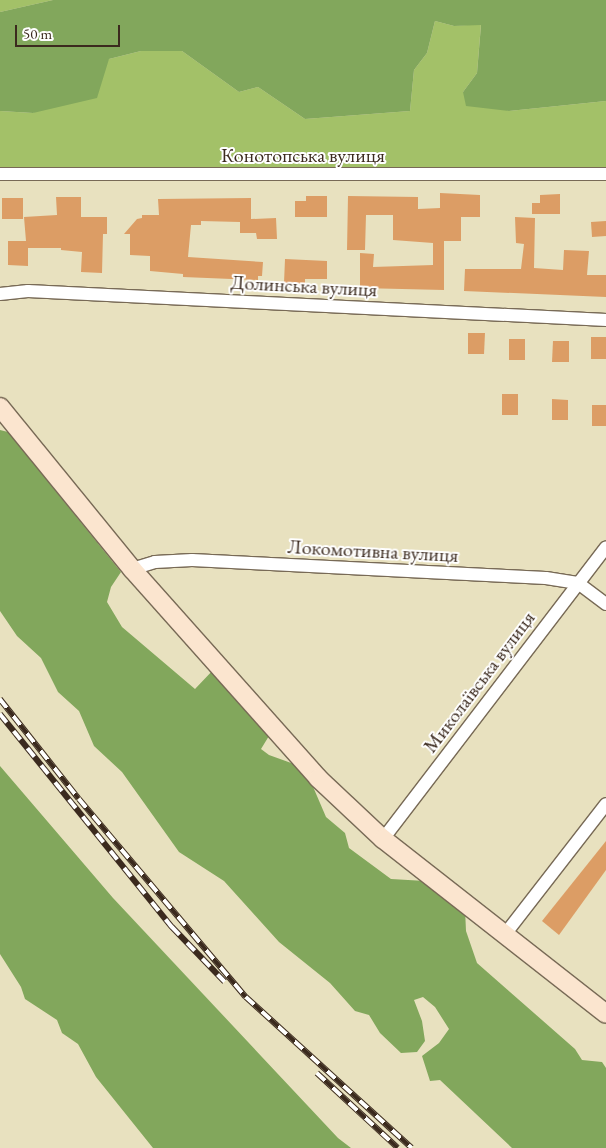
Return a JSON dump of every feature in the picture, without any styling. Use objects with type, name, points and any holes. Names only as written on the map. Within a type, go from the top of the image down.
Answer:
[{"type":"street","name":"Конотопська вулиця","points":[[0,174],[606,174]]},
{"type":"street","name":"Долинська вулиця","points":[[0,294],[28,291],[606,320]]},
{"type":"street","points":[[0,407],[132,569],[318,778],[383,839],[606,1014]]},
{"type":"street","name":"Миколаївська вулиця","points":[[383,839],[606,547]]},
{"type":"street","name":"Локомотивна вулиця","points":[[132,569],[155,562],[192,560],[546,578],[578,583],[606,604]]},
{"type":"street","points":[[506,934],[606,804]]},
{"type":"green space","points":[[0,0],[53,0],[0,12]]},
{"type":"green space","points":[[53,0],[606,0],[606,101],[509,111],[466,106],[463,92],[477,73],[481,25],[454,26],[435,21],[427,53],[414,70],[410,111],[305,119],[258,87],[239,92],[182,51],[141,51],[109,59],[97,98],[33,113],[0,111],[0,12]]},
{"type":"green space","points":[[435,21],[454,26],[481,24],[477,73],[463,92],[509,111],[606,101],[606,168],[0,168],[0,111],[33,113],[109,59],[141,51],[182,51],[239,92],[258,87],[305,119],[410,111],[414,70],[427,53]]},
{"type":"green space","points":[[0,430],[8,432],[121,572],[111,587],[107,602],[122,627],[195,689],[215,668],[272,731],[261,749],[269,755],[305,768],[326,817],[345,833],[349,848],[391,879],[425,881],[465,909],[466,931],[477,963],[575,1049],[582,1060],[602,1062],[606,1068],[606,1148],[512,1148],[440,1080],[430,1081],[422,1056],[439,1043],[449,1029],[435,1007],[423,997],[414,1000],[422,1021],[425,1041],[417,1052],[401,1053],[380,1033],[369,1015],[355,1011],[330,983],[279,942],[224,881],[179,852],[122,772],[94,746],[79,711],[58,692],[41,658],[17,636],[0,611]]},
{"type":"green space","points":[[0,766],[113,898],[338,1138],[351,1148],[153,1148],[96,1077],[78,1044],[62,1033],[57,1020],[25,999],[21,987],[0,954]]},
{"type":"building","points":[[440,193],[480,195],[480,217],[461,217],[461,241],[444,241],[444,290],[360,288],[360,253],[374,254],[373,267],[433,265],[433,243],[393,240],[393,215],[366,215],[365,250],[347,250],[348,196],[418,197],[418,209],[440,208]]},
{"type":"building","points":[[560,194],[560,214],[532,214],[532,203],[540,203],[540,195]]},
{"type":"building","points":[[306,196],[327,196],[327,217],[295,217],[295,201],[306,201]]},
{"type":"building","points":[[56,197],[81,197],[81,217],[107,217],[107,234],[103,234],[102,273],[81,272],[82,252],[61,250],[61,248],[28,248],[28,266],[8,265],[8,241],[26,241],[24,217],[57,215]]},
{"type":"building","points":[[2,198],[23,198],[23,219],[2,219]]},
{"type":"building","points":[[251,198],[251,219],[276,218],[277,239],[257,239],[256,233],[240,233],[240,222],[201,221],[201,225],[191,225],[188,257],[263,262],[262,276],[258,276],[258,280],[183,277],[183,274],[150,271],[150,256],[130,255],[130,234],[124,234],[137,219],[142,218],[142,215],[159,215],[158,199]]},
{"type":"building","points":[[515,217],[535,218],[534,268],[563,270],[564,250],[589,251],[587,275],[606,275],[606,297],[464,291],[465,269],[521,269],[524,244],[516,243]]},
{"type":"building","points":[[606,221],[606,236],[592,237],[591,222]]},
{"type":"building","points":[[285,259],[327,261],[327,279],[305,279],[305,284],[284,283]]},
{"type":"building","points":[[468,333],[485,333],[484,354],[468,354]]},
{"type":"building","points":[[591,337],[606,337],[606,359],[591,359]]},
{"type":"building","points":[[509,339],[525,339],[525,360],[509,360]]},
{"type":"building","points":[[553,341],[569,341],[569,362],[552,362]]},
{"type":"building","points":[[502,394],[518,394],[518,415],[502,415]]},
{"type":"building","points":[[552,399],[568,400],[568,420],[552,420]]},
{"type":"building","points":[[592,405],[606,405],[606,426],[592,426]]},
{"type":"building","points":[[606,841],[606,870],[559,935],[542,921]]},
{"type":"railway","points":[[0,699],[79,799],[246,997],[412,1148]]},
{"type":"railway","points":[[0,714],[172,927],[225,982]]},
{"type":"railway","points":[[317,1073],[398,1148]]}]
